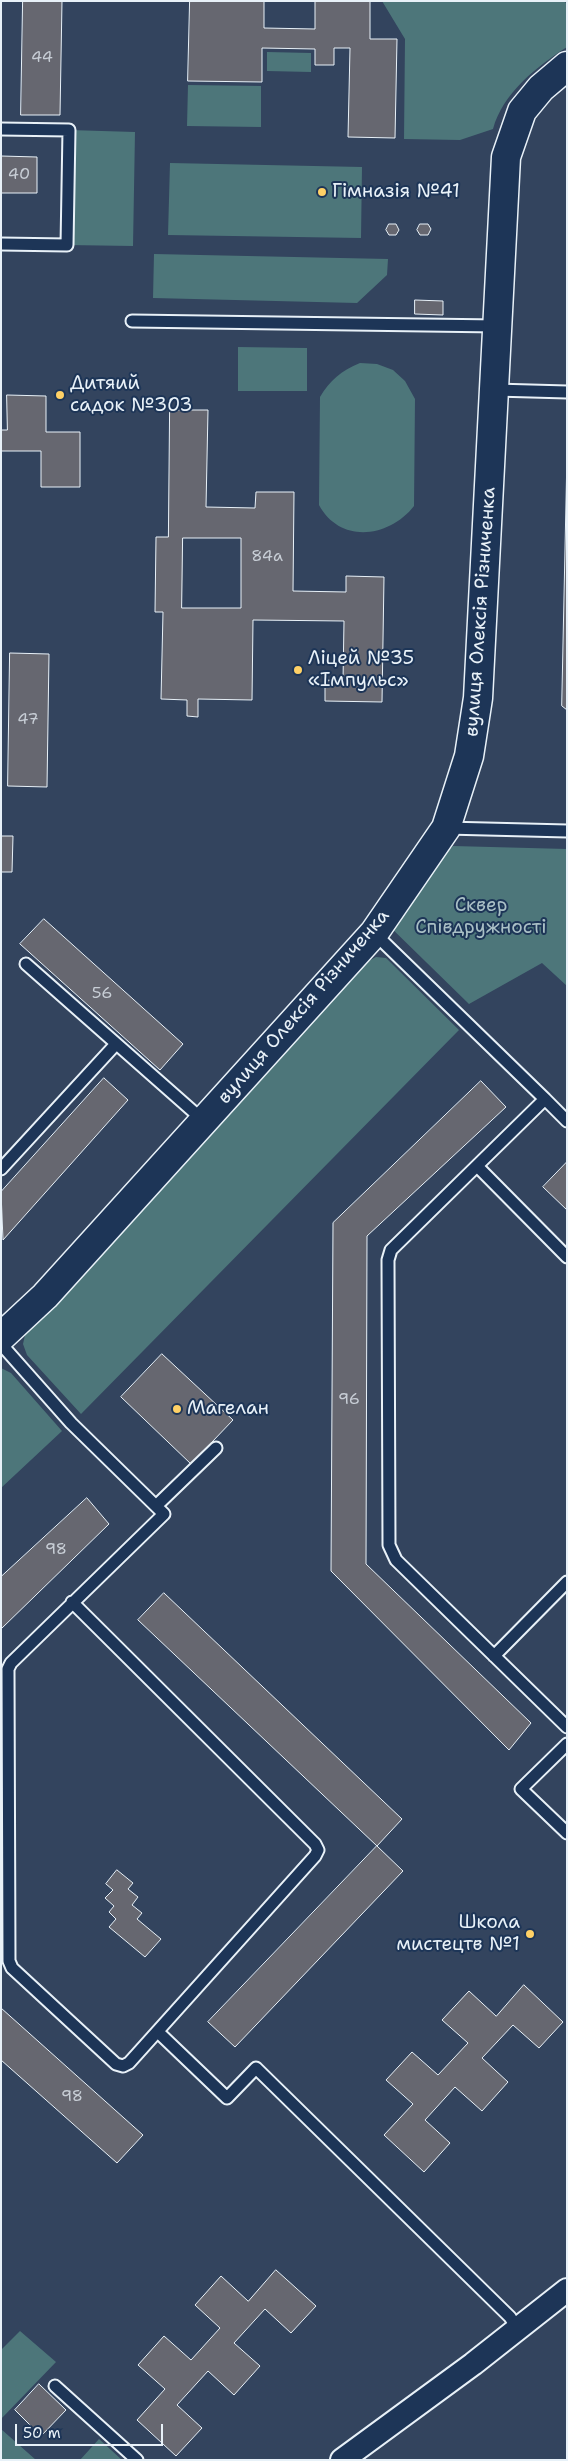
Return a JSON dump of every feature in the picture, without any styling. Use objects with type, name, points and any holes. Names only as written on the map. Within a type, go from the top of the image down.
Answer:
[{"type":"street","name":"вулиця Олексія Різниченка","points":[[1,1337],[45,1296],[374,933],[446,828],[470,756],[478,698],[506,157],[522,111],[540,88],[567,66]]},
{"type":"street","points":[[342,2460],[473,2364],[567,2290]]},
{"type":"lane","points":[[1,129],[69,130],[67,245],[1,244]]},
{"type":"lane","points":[[132,321],[498,326]]},
{"type":"lane","points":[[495,390],[567,392]]},
{"type":"lane","points":[[446,828],[567,831]]},
{"type":"lane","points":[[374,933],[567,1121]]},
{"type":"lane","points":[[26,964],[204,1121]]},
{"type":"lane","points":[[1,1169],[116,1044]]},
{"type":"lane","points":[[545,1099],[478,1167],[397,1242],[391,1250],[388,1260],[389,1544],[396,1560],[567,1727]]},
{"type":"lane","points":[[478,1167],[567,1257]]},
{"type":"lane","points":[[1,1344],[72,1423],[164,1514],[72,1602],[11,1663],[8,1669],[9,1961],[12,1968],[116,2064],[123,2066],[129,2064],[158,2032],[316,1856],[318,1850],[315,1844],[72,1602]]},
{"type":"lane","points":[[156,1506],[216,1448]]},
{"type":"lane","points":[[494,1656],[567,1582]]},
{"type":"lane","points":[[567,1744],[521,1789],[567,1833]]},
{"type":"lane","points":[[158,2032],[228,2098],[256,2068],[518,2328]]},
{"type":"lane","points":[[55,2386],[136,2460]]},
{"type":"green space","points":[[382,1],[564,1],[567,4],[567,47],[522,82],[504,104],[493,129],[460,140],[404,139],[405,39]]},
{"type":"green space","points":[[267,52],[311,53],[311,72],[267,71]]},
{"type":"green space","points":[[188,85],[261,86],[261,127],[187,126]]},
{"type":"green space","points":[[69,130],[135,132],[133,246],[67,245]]},
{"type":"green space","points":[[170,163],[362,167],[361,238],[168,235]]},
{"type":"green space","points":[[154,254],[388,259],[387,275],[357,303],[153,298]]},
{"type":"green space","points":[[238,347],[307,348],[307,391],[238,391]]},
{"type":"green space","points":[[360,363],[377,364],[393,370],[405,381],[415,399],[414,506],[404,517],[392,525],[365,532],[352,531],[339,526],[328,518],[319,505],[320,397],[337,377],[347,369]]},
{"type":"green space","name":"Сквер Співдружності","points":[[453,846],[567,849],[567,986],[542,963],[469,1004],[383,920]]},
{"type":"green space","points":[[376,957],[386,958],[459,1030],[81,1414],[27,1355],[23,1344],[25,1335],[367,962]]},
{"type":"green space","points":[[1,1368],[11,1373],[62,1431],[1,1488]]},
{"type":"green space","points":[[20,2331],[56,2362],[1,2419],[1,2350]]},
{"type":"green space","points":[[1,2429],[36,2460],[1,2460]]},
{"type":"green space","points":[[99,2439],[122,2460],[80,2460]]},
{"type":"building","points":[[23,1],[62,1],[60,115],[21,115]]},
{"type":"building","points":[[190,1],[264,1],[264,28],[315,29],[315,1],[370,1],[370,39],[397,39],[395,138],[348,137],[350,48],[334,48],[334,65],[315,65],[315,49],[262,48],[262,82],[188,81]]},
{"type":"building","points":[[1,156],[37,157],[37,193],[1,193]]},
{"type":"building","points":[[389,224],[396,224],[399,230],[396,235],[389,235],[386,230]]},
{"type":"building","points":[[420,224],[428,224],[431,229],[428,235],[420,235],[417,230]]},
{"type":"building","points":[[415,300],[443,301],[443,315],[415,314]]},
{"type":"building","points":[[7,395],[46,396],[46,432],[80,432],[80,487],[41,487],[41,451],[1,451],[1,430],[7,430]]},
{"type":"building","points":[[170,410],[208,410],[206,507],[255,508],[256,492],[294,492],[293,591],[346,592],[346,576],[384,577],[382,702],[325,701],[325,680],[343,681],[344,621],[253,620],[252,700],[198,699],[198,717],[187,716],[187,700],[161,699],[163,612],[155,612],[156,537],[168,537]],"holes":[[[183,538],[241,538],[241,608],[182,608]]]},
{"type":"building","points":[[567,454],[567,710],[562,706]]},
{"type":"building","points":[[10,653],[49,654],[47,787],[8,786]]},
{"type":"building","points":[[1,836],[13,836],[12,872],[1,872]]},
{"type":"building","points":[[44,919],[183,1044],[160,1070],[20,944]]},
{"type":"building","points":[[104,1078],[128,1100],[3,1240],[1,1192]]},
{"type":"building","points":[[481,1081],[506,1107],[367,1236],[366,1564],[531,1723],[509,1750],[331,1571],[333,1223]]},
{"type":"building","points":[[567,1162],[567,1210],[543,1187]]},
{"type":"building","name":"Магелан","points":[[162,1354],[233,1420],[191,1464],[121,1397]]},
{"type":"building","points":[[87,1498],[109,1524],[1,1629],[1,1577]]},
{"type":"building","points":[[164,1593],[402,1819],[377,1846],[138,1620]]},
{"type":"building","points":[[377,1846],[403,1871],[235,2047],[208,2022]]},
{"type":"building","points":[[117,1870],[133,1883],[128,1889],[138,1897],[132,1905],[142,1913],[137,1919],[161,1939],[145,1957],[109,1927],[116,1919],[109,1912],[114,1906],[105,1898],[113,1890],[106,1884]]},
{"type":"building","points":[[524,1985],[563,2022],[539,2048],[513,2025],[482,2058],[508,2082],[482,2111],[455,2087],[425,2120],[450,2143],[424,2172],[384,2135],[413,2104],[386,2080],[412,2052],[438,2075],[468,2043],[442,2020],[469,1991],[496,2016]]},
{"type":"building","points":[[1,2008],[143,2135],[117,2163],[1,2060]]},
{"type":"building","points":[[276,2270],[316,2306],[291,2333],[265,2309],[234,2343],[260,2366],[234,2395],[208,2371],[177,2405],[202,2428],[176,2456],[137,2420],[165,2389],[138,2365],[164,2336],[191,2360],[220,2328],[195,2305],[221,2276],[248,2301]]},
{"type":"building","points":[[39,2384],[66,2410],[41,2436],[15,2410]]},
{"type":"place","name":"Гімназія №41","points":[[322,192]]},
{"type":"place","name":"Дитяий садок №303","points":[[60,395]]},
{"type":"place","name":"Ліцей №35 «Імпульс»","points":[[298,670]]},
{"type":"place","name":"Магелан","points":[[177,1409]]},
{"type":"place","name":"Школа мистецтв №1","points":[[530,1934]]}]
